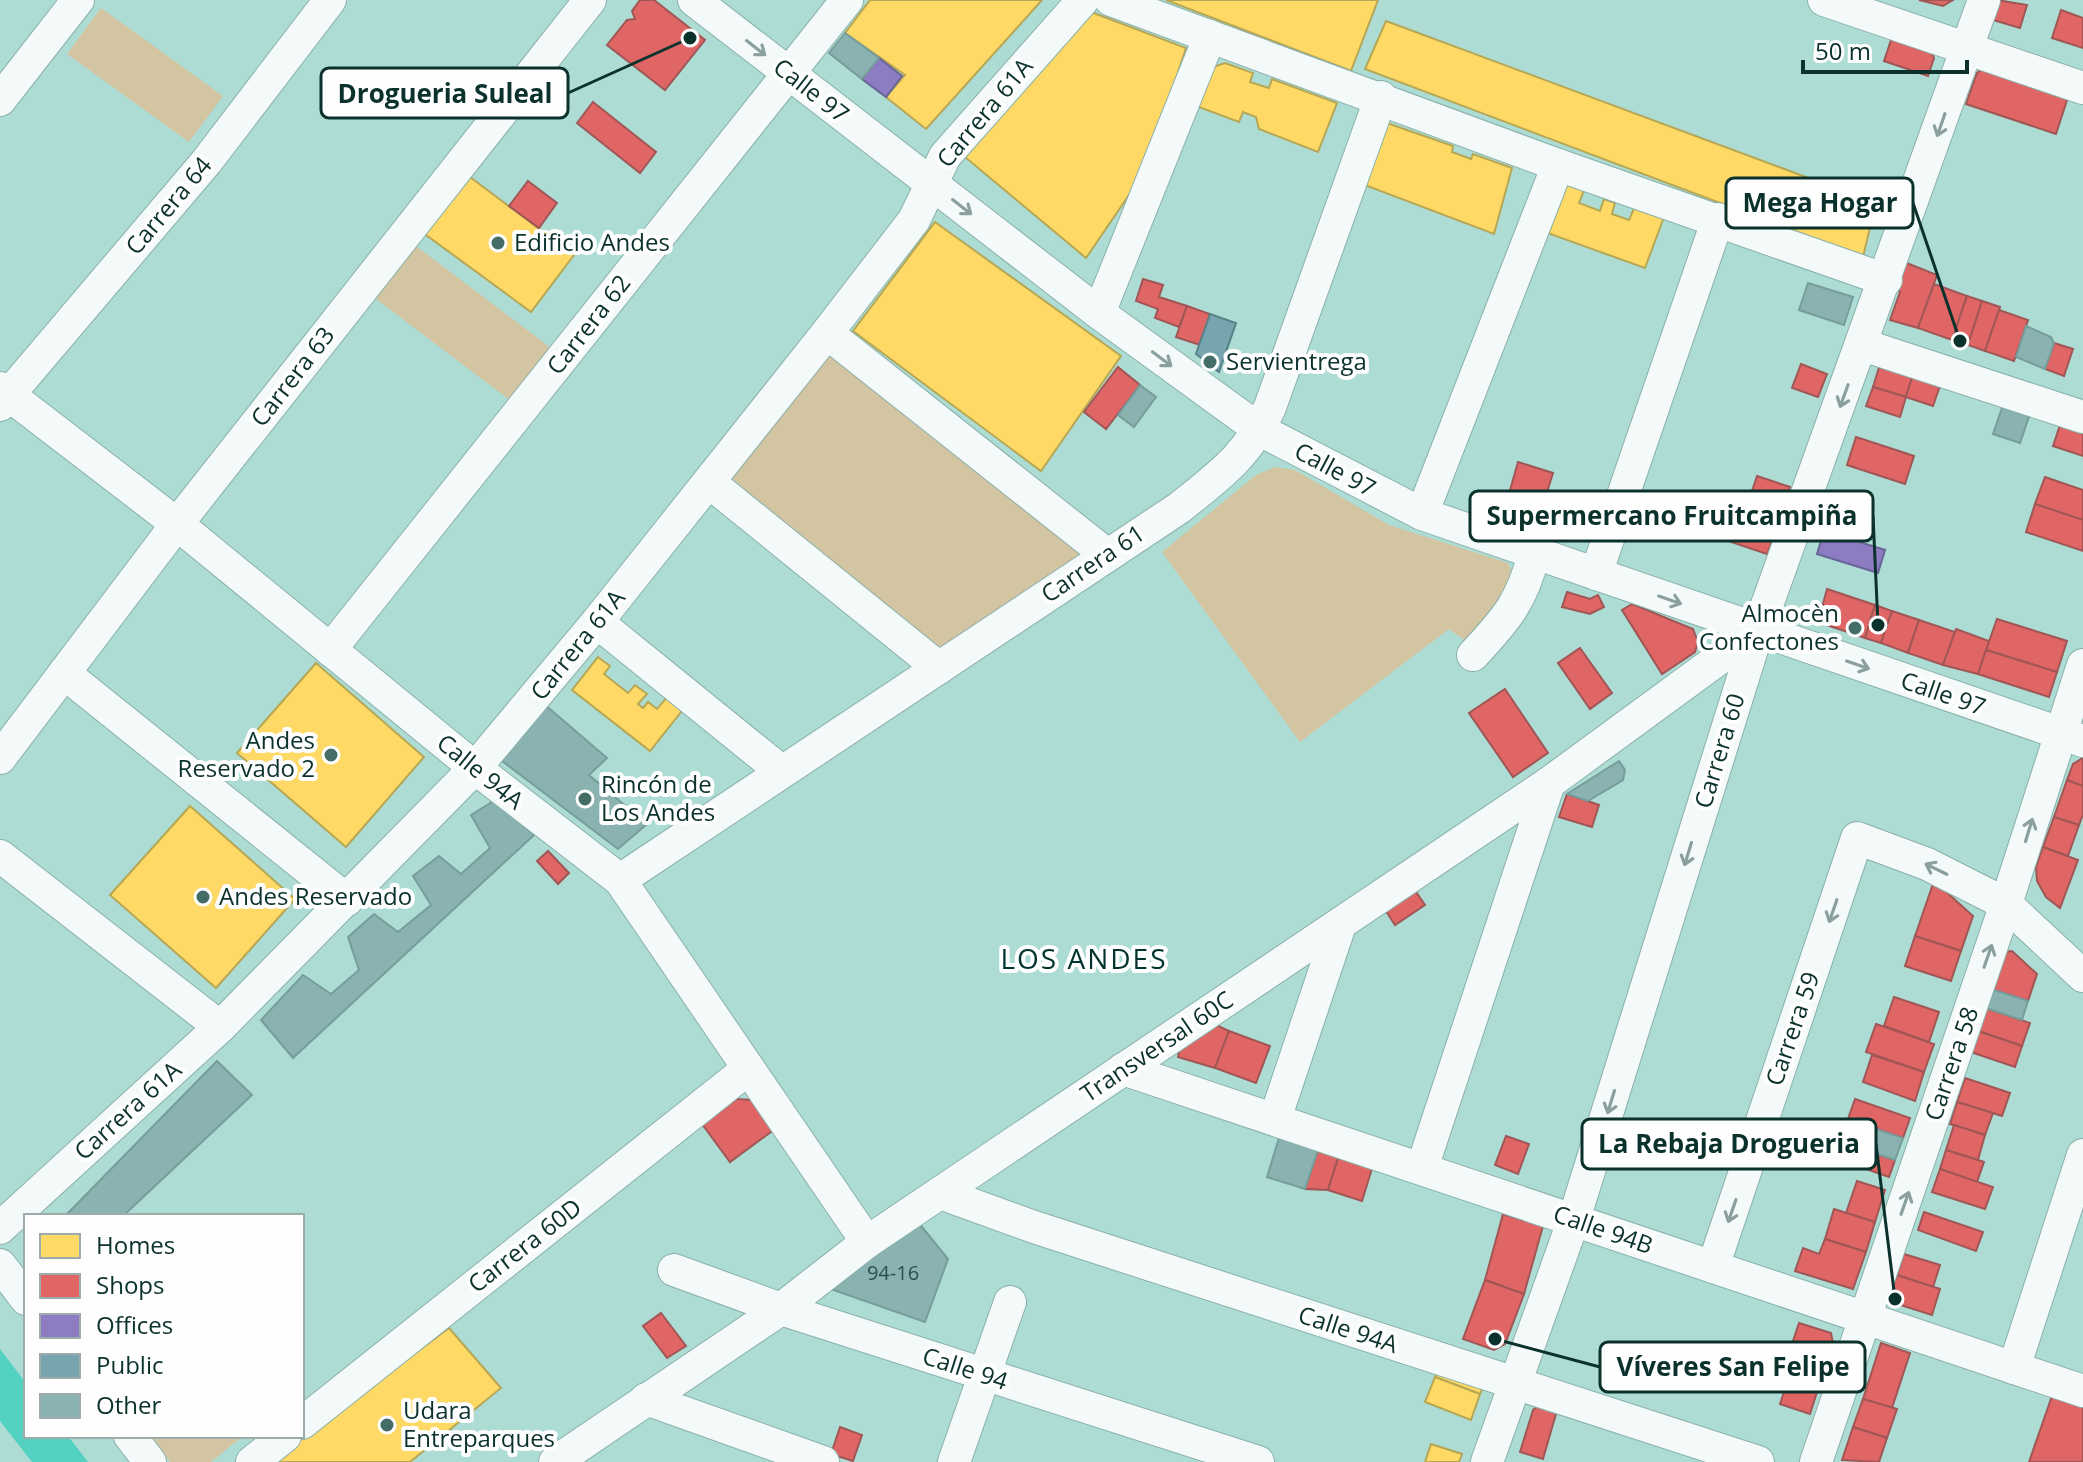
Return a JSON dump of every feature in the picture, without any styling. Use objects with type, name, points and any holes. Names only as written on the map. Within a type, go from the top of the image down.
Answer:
[{"type":"street","points":[[0,100],[78,0]]},
{"type":"street","name":"Carrera 64","points":[[3,396],[207,161],[330,0]]},
{"type":"street","name":"Carrera 63","points":[[0,758],[177,524],[590,0]]},
{"type":"street","name":"Calle 97","points":[[694,0],[1099,313],[1260,430],[1422,514],[2071,738]]},
{"type":"street","name":"Carrera 62","points":[[330,650],[847,0]]},
{"type":"street","name":"Carrera 61A","points":[[0,1228],[220,1027],[475,768],[597,622],[914,220],[945,156],[1083,0]]},
{"type":"street","points":[[1111,0],[1381,97],[1558,165],[1886,280]]},
{"type":"street","points":[[1824,0],[2083,88]]},
{"type":"street","name":"Carrera 60","points":[[1487,1462],[1574,1219],[1758,630],[1863,345],[1984,0]]},
{"type":"street","points":[[1099,313],[1210,36]]},
{"type":"street","name":"Carrera 61","points":[[620,880],[1179,508],[1239,459],[1260,430],[1381,97]]},
{"type":"street","points":[[1422,514],[1558,165]]},
{"type":"street","points":[[1596,574],[1718,219]]},
{"type":"street","points":[[827,333],[1106,554]]},
{"type":"street","points":[[1863,345],[2083,417]]},
{"type":"street","name":"Calle 94A","points":[[3,396],[177,524],[475,768],[620,880],[867,1242]]},
{"type":"street","points":[[709,482],[939,668]]},
{"type":"street","points":[[1473,655],[1508,618],[1526,587],[1534,553]]},
{"type":"street","points":[[597,622],[781,771]]},
{"type":"street","name":"Transversal 60C","points":[[555,1462],[781,1309],[867,1242],[1549,783],[1758,630]]},
{"type":"street","name":"Carrera 58","points":[[1816,1462],[2006,904],[2071,738],[2083,665]]},
{"type":"street","points":[[64,673],[347,900]]},
{"type":"street","points":[[1422,1168],[1549,783]]},
{"type":"street","name":"Carrera 59","points":[[1713,1267],[1857,838],[1927,864],[2006,904]]},
{"type":"street","points":[[0,856],[220,1027]]},
{"type":"street","points":[[2006,904],[2083,976]]},
{"type":"street","points":[[1275,1119],[1340,925]]},
{"type":"street","name":"Carrera 60D","points":[[304,1421],[748,1069]]},
{"type":"street","name":"Calle 94B","points":[[1123,1069],[2083,1391]]},
{"type":"street","points":[[2014,1368],[2083,1155]]},
{"type":"street","name":"Calle 94A","points":[[940,1193],[1034,1227],[1758,1462]]},
{"type":"street","points":[[0,1265],[24,1296]]},
{"type":"street","name":"Calle 94","points":[[674,1270],[781,1309],[1258,1462]]},
{"type":"street","points":[[954,1462],[1010,1302]]},
{"type":"street","points":[[646,1399],[823,1462]]},
{"type":"street","points":[[132,1438],[150,1462]]},
{"type":"street","points":[[252,1462],[282,1438]]},
{"type":"shaded area","points":[[101,8],[223,96],[189,142],[67,54]]},
{"type":"shaded area","points":[[412,243],[555,351],[515,404],[372,296]]},
{"type":"shaded area","points":[[829,352],[1087,553],[949,656],[722,480]]},
{"type":"shaded area","points":[[1275,467],[1295,470],[1389,525],[1508,563],[1517,583],[1471,645],[1449,629],[1300,742],[1162,552],[1256,475]]},
{"type":"shaded area","points":[[0,1349],[24,1380],[24,1438],[70,1438],[88,1462],[32,1462],[0,1421]]},
{"type":"shaded area","points":[[152,1438],[241,1438],[211,1462],[170,1462]]},
{"type":"building: Homes","points":[[870,0],[1042,0],[926,129],[886,97],[905,75],[845,33]]},
{"type":"building: Homes","points":[[1166,0],[1378,0],[1351,71]]},
{"type":"building: Homes","points":[[1091,12],[1186,48],[1146,170],[1086,258],[965,157]]},
{"type":"building: Homes","points":[[1386,21],[1876,203],[1863,257],[1365,69]]},
{"type":"building: Homes","points":[[1225,63],[1253,73],[1250,82],[1269,88],[1272,79],[1337,103],[1318,152],[1259,129],[1256,117],[1243,112],[1239,122],[1196,106],[1210,68]]},
{"type":"building: Homes","points":[[1384,122],[1453,146],[1452,152],[1471,159],[1473,154],[1512,168],[1494,234],[1362,184]]},
{"type":"building: Homes","name":"Edificio Andes","points":[[466,174],[574,255],[531,312],[422,232]]},
{"type":"building: Homes","points":[[1561,179],[1585,188],[1579,203],[1600,211],[1604,199],[1615,203],[1612,214],[1629,220],[1635,206],[1664,217],[1645,268],[1542,231]]},
{"type":"building: Homes","points":[[935,222],[1121,356],[1041,471],[853,331]]},
{"type":"building: Homes","points":[[598,657],[610,666],[604,674],[628,693],[635,685],[647,694],[638,704],[643,708],[648,702],[657,709],[669,695],[685,707],[650,751],[572,690]]},
{"type":"building: Homes","name":"Andes Reservado 2","points":[[316,663],[424,757],[346,847],[237,753]]},
{"type":"building: Homes","name":"Andes Reservado","points":[[190,806],[295,899],[216,988],[110,895]]},
{"type":"building: Homes","name":"Udara Entreparques","points":[[449,1328],[501,1388],[410,1462],[268,1462]]},
{"type":"building: Homes","points":[[1441,1362],[1486,1379],[1480,1394],[1435,1377]]},
{"type":"building: Homes","points":[[1435,1377],[1480,1394],[1471,1420],[1425,1402]]},
{"type":"building: Homes","points":[[1431,1444],[1462,1454],[1459,1462],[1425,1462]]},
{"type":"building: Shops","points":[[640,0],[654,0],[705,40],[665,90],[607,45],[627,20],[635,19],[632,11]]},
{"type":"building: Shops","points":[[1919,0],[1953,0],[1943,6]]},
{"type":"building: Shops","points":[[1997,0],[2027,5],[2020,28],[1990,19]]},
{"type":"building: Shops","points":[[2061,10],[2083,18],[2083,48],[2052,38]]},
{"type":"building: Shops","points":[[1892,37],[1930,49],[1934,58],[1928,76],[1884,61]]},
{"type":"building: Shops","points":[[1984,68],[2068,97],[2056,134],[1966,104],[1977,73]]},
{"type":"building: Shops","points":[[593,102],[656,152],[640,173],[577,123]]},
{"type":"building: Shops","points":[[528,181],[557,203],[539,228],[509,206]]},
{"type":"building: Shops","points":[[1904,262],[1937,275],[1918,328],[1890,320],[1900,292],[1894,286]]},
{"type":"building: Shops","points":[[1143,279],[1163,285],[1159,297],[1187,306],[1179,327],[1155,318],[1158,309],[1136,301]]},
{"type":"building: Shops","points":[[1934,284],[1967,296],[1952,340],[1918,328]]},
{"type":"building: Shops","points":[[1967,296],[1982,301],[1968,345],[1952,340]]},
{"type":"building: Shops","points":[[1982,301],[2000,307],[1985,351],[1968,345]]},
{"type":"building: Shops","points":[[1187,306],[1210,314],[1200,345],[1176,337]]},
{"type":"building: Shops","points":[[1999,310],[2028,320],[2014,361],[1985,351]]},
{"type":"building: Shops","points":[[2054,343],[2073,349],[2064,376],[2045,369]]},
{"type":"building: Shops","points":[[1881,361],[1914,371],[1906,397],[1873,387]]},
{"type":"building: Shops","points":[[1801,364],[1827,374],[1818,397],[1792,388]]},
{"type":"building: Shops","points":[[1118,367],[1140,385],[1106,429],[1084,412]]},
{"type":"building: Shops","points":[[1914,371],[1942,380],[1933,406],[1906,397]]},
{"type":"building: Shops","points":[[1873,387],[1906,397],[1900,417],[1866,406]]},
{"type":"building: Shops","points":[[2061,422],[2083,429],[2083,456],[2053,446]]},
{"type":"building: Shops","points":[[1856,437],[1914,456],[1905,484],[1847,465]]},
{"type":"building: Shops","points":[[1518,462],[1553,473],[1539,518],[1505,508]]},
{"type":"building: Shops","points":[[1757,476],[1790,487],[1784,505],[1751,494]]},
{"type":"building: Shops","points":[[2045,477],[2083,490],[2083,520],[2035,504]]},
{"type":"building: Shops","points":[[2035,504],[2083,520],[2083,551],[2026,532]]},
{"type":"building: Shops","points":[[1734,525],[1773,539],[1767,554],[1728,541]]},
{"type":"building: Shops","points":[[1827,589],[1875,605],[1865,638],[1818,622]]},
{"type":"building: Shops","points":[[1567,592],[1590,599],[1598,595],[1604,607],[1590,614],[1562,607]]},
{"type":"building: Shops","points":[[1632,604],[1693,629],[1698,642],[1695,652],[1662,674],[1622,610]]},
{"type":"building: Shops","points":[[1875,605],[1892,611],[1881,643],[1865,638]]},
{"type":"building: Shops","points":[[1892,611],[1919,620],[1908,653],[1881,643]]},
{"type":"building: Shops","points":[[1997,619],[2067,641],[2057,672],[1986,650]]},
{"type":"building: Shops","points":[[1919,620],[1955,632],[1943,665],[1908,653]]},
{"type":"building: Shops","points":[[1956,629],[1989,641],[1978,674],[1943,665]]},
{"type":"building: Shops","points":[[1580,648],[1612,693],[1590,709],[1558,663]]},
{"type":"building: Shops","points":[[1986,650],[2057,672],[2049,697],[1978,674]]},
{"type":"building: Shops","points":[[1505,689],[1548,753],[1513,777],[1469,713]]},
{"type":"building: Shops","points":[[2083,758],[2083,786],[2067,780],[2073,764]]},
{"type":"building: Shops","points":[[2067,780],[2083,786],[2083,814],[2079,825],[2054,817]]},
{"type":"building: Shops","points":[[1567,794],[1599,805],[1592,827],[1559,817]]},
{"type":"building: Shops","points":[[2054,817],[2079,825],[2068,856],[2043,847]]},
{"type":"building: Shops","points":[[2043,847],[2078,860],[2060,908],[2046,897],[2037,881],[2036,867]]},
{"type":"building: Shops","points":[[548,851],[569,873],[558,884],[537,861]]},
{"type":"building: Shops","points":[[1934,881],[1973,916],[1961,951],[1915,936]]},
{"type":"building: Shops","points":[[1414,889],[1425,905],[1395,925],[1384,908]]},
{"type":"building: Shops","points":[[1915,936],[1961,951],[1951,981],[1905,966]]},
{"type":"building: Shops","points":[[2012,951],[2037,974],[2028,1001],[1991,989],[2005,952]]},
{"type":"building: Shops","points":[[1894,997],[1939,1012],[1929,1042],[1884,1026]]},
{"type":"building: Shops","points":[[1986,1008],[2030,1023],[2022,1046],[1978,1031]]},
{"type":"building: Shops","points":[[1201,1018],[1229,1031],[1215,1068],[1178,1057],[1181,1043]]},
{"type":"building: Shops","points":[[1876,1024],[1934,1044],[1924,1072],[1866,1052]]},
{"type":"building: Shops","points":[[1229,1031],[1270,1046],[1256,1083],[1215,1068]]},
{"type":"building: Shops","points":[[1978,1031],[2022,1046],[2015,1067],[1971,1052]]},
{"type":"building: Shops","points":[[1872,1055],[1924,1072],[1915,1101],[1863,1082]]},
{"type":"building: Shops","points":[[1965,1078],[2010,1093],[2002,1116],[1957,1102]]},
{"type":"building: Shops","points":[[736,1099],[753,1100],[775,1129],[730,1162],[702,1124]]},
{"type":"building: Shops","points":[[1855,1099],[1910,1118],[1903,1138],[1848,1119]]},
{"type":"building: Shops","points":[[1957,1102],[1993,1113],[1985,1135],[1950,1124]]},
{"type":"building: Shops","points":[[1954,1125],[1985,1135],[1978,1160],[1946,1150]]},
{"type":"building: Shops","points":[[1506,1136],[1529,1144],[1518,1174],[1495,1165]]},
{"type":"building: Shops","points":[[1837,1140],[1895,1160],[1889,1177],[1831,1157]]},
{"type":"building: Shops","points":[[1318,1150],[1340,1152],[1328,1190],[1305,1189]]},
{"type":"building: Shops","points":[[1946,1150],[1984,1162],[1977,1182],[1940,1169]]},
{"type":"building: Shops","points":[[1340,1152],[1374,1162],[1362,1201],[1328,1190]]},
{"type":"building: Shops","points":[[1940,1169],[1993,1187],[1985,1209],[1932,1192]]},
{"type":"building: Shops","points":[[1857,1181],[1885,1190],[1875,1222],[1846,1213]]},
{"type":"building: Shops","points":[[1834,1209],[1875,1222],[1866,1252],[1825,1239]]},
{"type":"building: Shops","points":[[1924,1212],[1983,1232],[1976,1251],[1918,1230]]},
{"type":"building: Shops","points":[[1503,1214],[1543,1226],[1524,1294],[1485,1280]]},
{"type":"building: Shops","points":[[1825,1239],[1866,1252],[1853,1289],[1795,1271],[1803,1248],[1819,1254]]},
{"type":"building: Shops","points":[[1904,1254],[1940,1265],[1933,1287],[1897,1275]]},
{"type":"building: Shops","points":[[1897,1275],[1940,1289],[1932,1315],[1888,1301]]},
{"type":"building: Shops","points":[[1485,1280],[1524,1294],[1505,1344],[1494,1350],[1463,1339]]},
{"type":"building: Shops","points":[[661,1313],[686,1346],[667,1358],[643,1326]]},
{"type":"building: Shops","points":[[1799,1323],[1831,1333],[1833,1343],[1827,1362],[1790,1350]]},
{"type":"building: Shops","points":[[1881,1343],[1910,1353],[1892,1408],[1863,1399]]},
{"type":"building: Shops","points":[[1788,1380],[1818,1389],[1810,1414],[1780,1404]]},
{"type":"building: Shops","points":[[2052,1396],[2083,1407],[2083,1462],[2029,1462]]},
{"type":"building: Shops","points":[[1863,1399],[1897,1409],[1887,1438],[1853,1427]]},
{"type":"building: Shops","points":[[1542,1402],[1558,1407],[1543,1459],[1520,1452],[1533,1410]]},
{"type":"building: Shops","points":[[840,1427],[862,1435],[853,1461],[831,1454]]},
{"type":"building: Shops","points":[[1853,1427],[1887,1438],[1879,1462],[1842,1460]]},
{"type":"building: Offices","points":[[879,58],[902,76],[886,97],[862,79]]},
{"type":"building: Offices","points":[[1824,531],[1885,550],[1878,573],[1817,554]]},
{"type":"building: Public","points":[[1210,314],[1236,323],[1219,372],[1196,354]]},
{"type":"building: Other","points":[[845,33],[879,58],[862,79],[829,53]]},
{"type":"building: Other","points":[[1808,283],[1853,297],[1844,325],[1799,310]]},
{"type":"building: Other","points":[[2026,326],[2051,337],[2054,343],[2045,369],[2016,357]]},
{"type":"building: Other","points":[[1140,385],[1156,397],[1134,427],[1118,415]]},
{"type":"building: Other","points":[[2004,402],[2031,411],[2020,443],[1993,434]]},
{"type":"building: Other","name":"Rincón de Los Andes","points":[[544,704],[607,758],[589,775],[647,824],[618,849],[498,758]]},
{"type":"building: Other","points":[[1619,761],[1625,770],[1623,780],[1588,801],[1567,794]]},
{"type":"building: Other","points":[[495,800],[534,835],[293,1058],[261,1020],[303,975],[331,994],[359,970],[348,937],[374,914],[398,932],[431,905],[413,876],[439,856],[461,874],[490,848],[471,815]]},
{"type":"building: Other","points":[[1991,989],[2028,1001],[2022,1020],[1986,1008]]},
{"type":"building: Other","points":[[217,1061],[252,1095],[125,1214],[67,1214]]},
{"type":"building: Other","points":[[1876,1129],[1903,1138],[1895,1160],[1868,1151]]},
{"type":"building: Other","points":[[1279,1138],[1318,1150],[1305,1189],[1267,1177]]},
{"type":"building: Other","points":[[918,1222],[948,1259],[925,1322],[822,1286]]},
{"type":"place","name":"Drogueria Suleal","points":[[690,38]]},
{"type":"place","name":"Edificio Andes","points":[[498,243]]},
{"type":"place","name":"Mega Hogar","points":[[1960,341]]},
{"type":"place","name":"Servientrega","points":[[1210,362]]},
{"type":"place","name":"Supermercano Fruitcampiña","points":[[1878,625]]},
{"type":"place","name":"Almocèn Confectones","points":[[1855,628]]},
{"type":"place","name":"Andes Reservado 2","points":[[331,755]]},
{"type":"place","name":"Rincón de Los Andes","points":[[585,799]]},
{"type":"place","name":"Andes Reservado","points":[[203,897]]},
{"type":"place","name":"La Rebaja Drogueria","points":[[1895,1299]]},
{"type":"place","name":"Víveres San Felipe","points":[[1495,1339]]},
{"type":"place","name":"Udara Entreparques","points":[[387,1425]]},
{"type":"district","name":"LOS ANDES","points":[[1084,959]]}]
